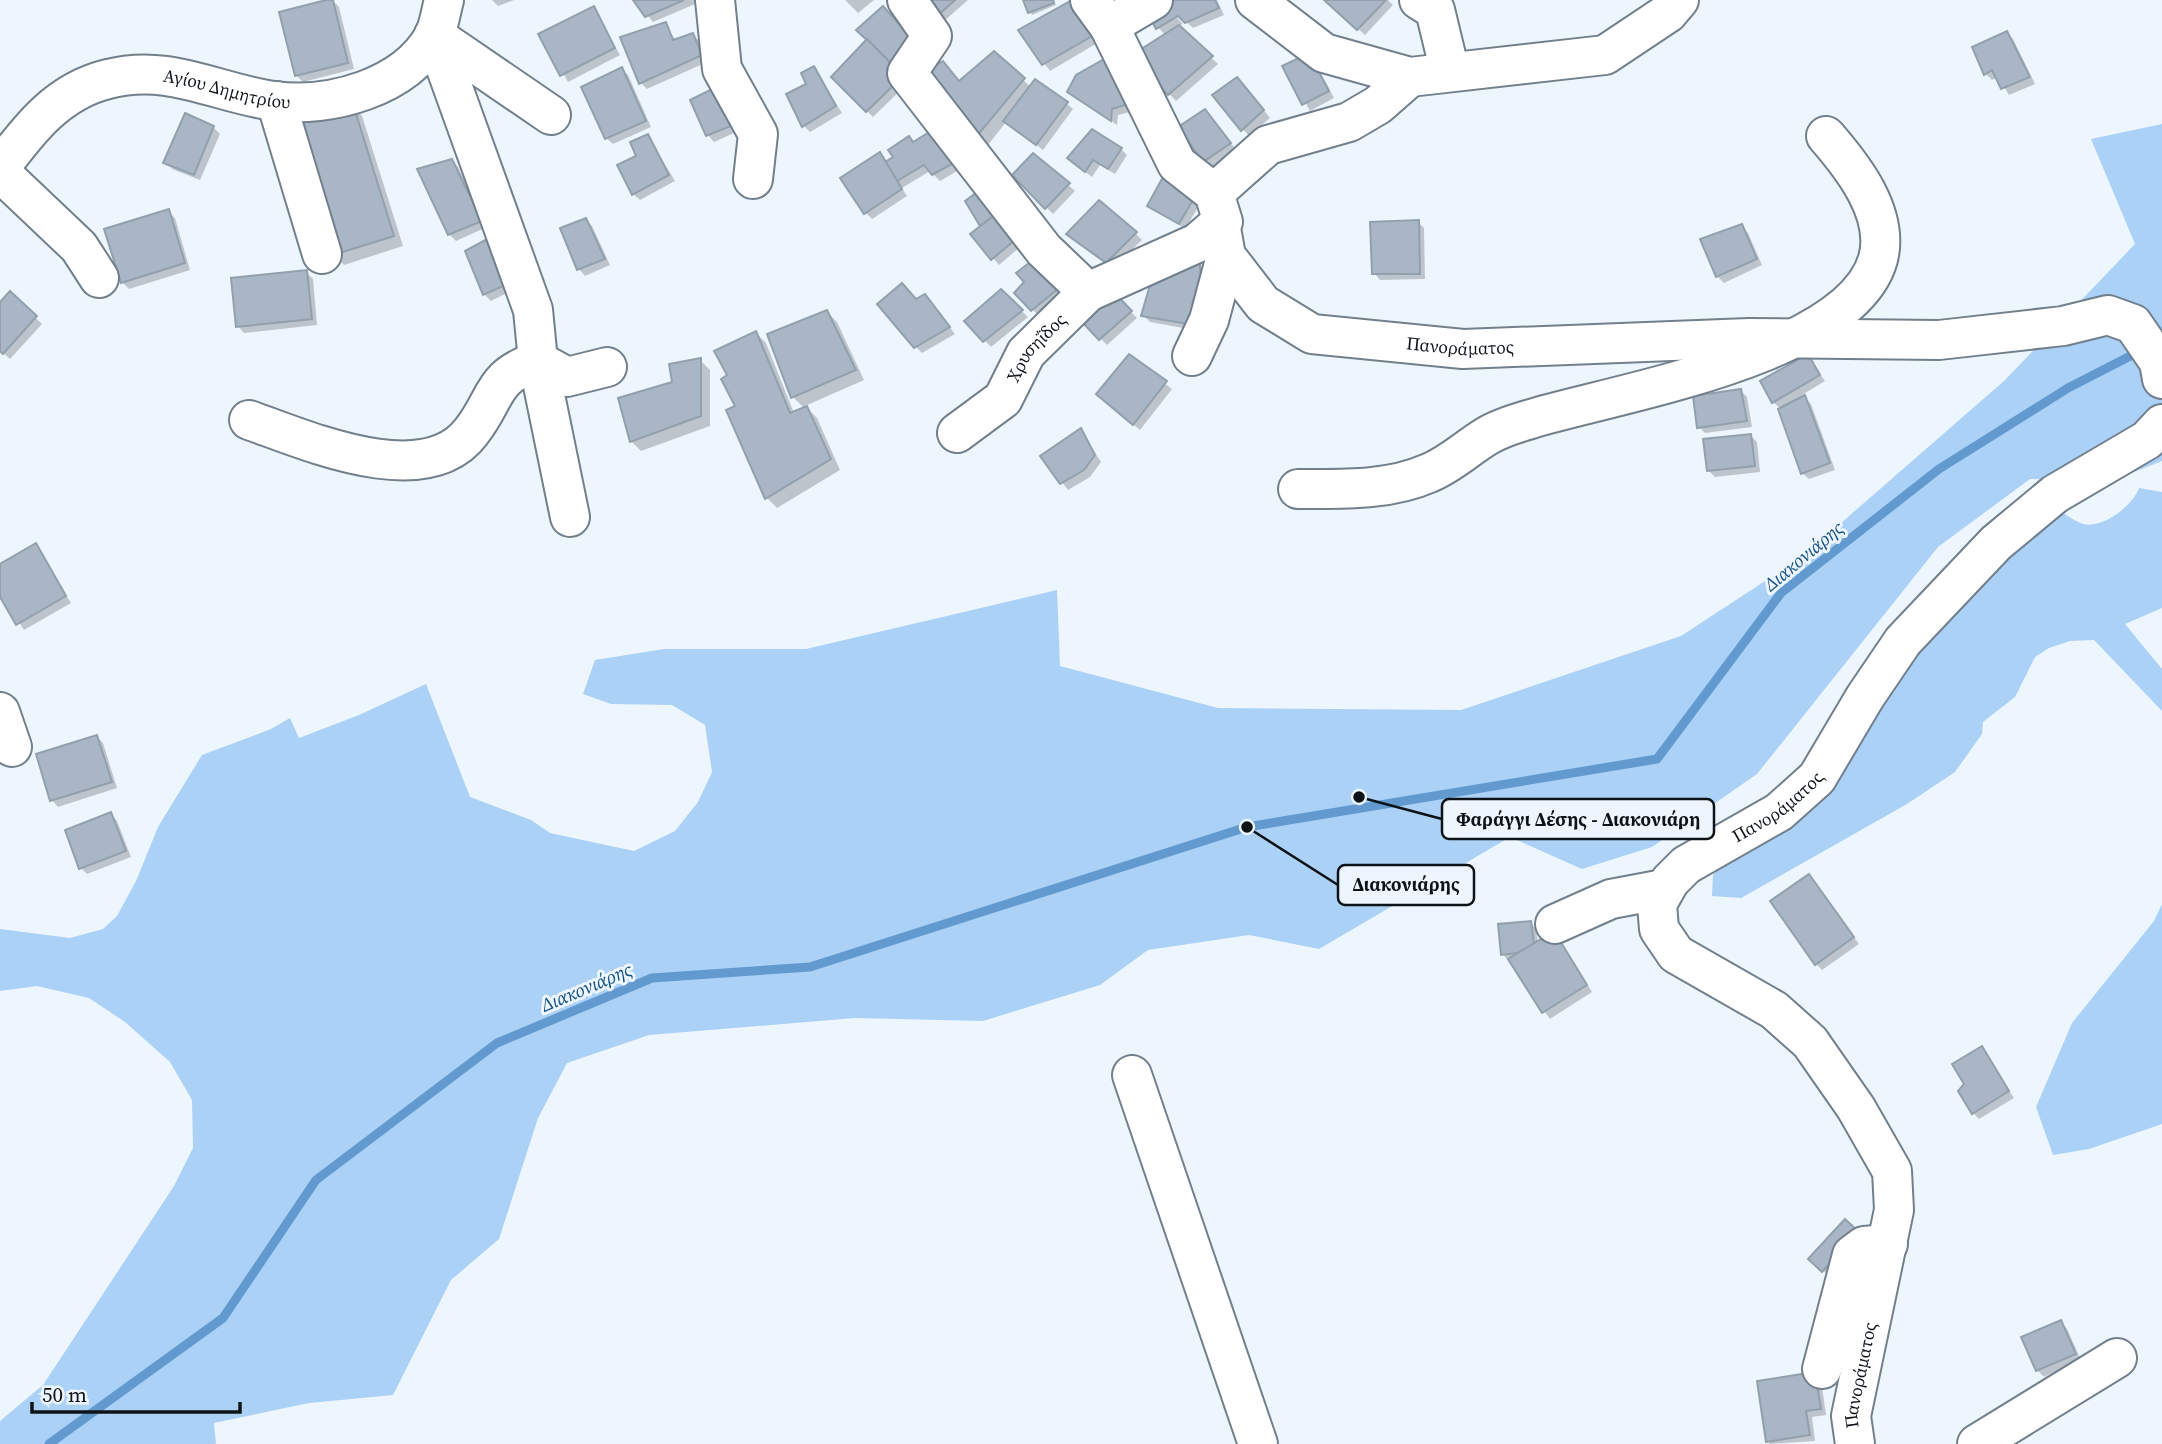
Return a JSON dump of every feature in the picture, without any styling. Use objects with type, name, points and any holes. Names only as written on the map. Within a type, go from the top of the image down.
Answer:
[{"type":"street","points":[[715,0],[722,69],[758,134],[752,179]]},
{"type":"street","points":[[907,0],[932,36],[907,73],[1044,250],[1088,292]]},
{"type":"street","points":[[1100,13],[1153,0]]},
{"type":"street","points":[[1255,0],[1324,53],[1410,77],[1605,55],[1668,13],[1679,0]]},
{"type":"street","points":[[1419,0],[1435,10],[1450,72]]},
{"type":"street","name":"Πανοράματος","points":[[1100,13],[1177,164],[1220,224],[1263,304],[1312,334],[1463,349],[1790,339],[1939,340],[2063,326],[2108,315],[2133,324],[2155,359]]},
{"type":"street","points":[[439,18],[551,115]]},
{"type":"street","points":[[439,18],[533,310],[538,361],[570,517]]},
{"type":"street","name":"Αγίου Δημητρίου","points":[[0,170],[27,131],[52,106],[81,89],[107,79],[139,74],[171,75],[276,101],[331,98],[360,92],[410,65],[439,18]]},
{"type":"street","name":"Χρυσηΐδος","points":[[957,433],[1003,400],[1026,352],[1088,292],[1197,243],[1220,224],[1268,145],[1349,122],[1378,105],[1410,77]]},
{"type":"street","points":[[276,101],[322,254]]},
{"type":"street","points":[[1298,489],[1366,489],[1427,474],[1464,454],[1487,436],[1530,419],[1685,380],[1790,339],[1834,314],[1856,295],[1878,259],[1877,221],[1853,167],[1826,136]]},
{"type":"street","points":[[0,170],[79,247],[99,278]]},
{"type":"street","points":[[1192,356],[1209,320],[1220,224]]},
{"type":"street","points":[[249,420],[318,444],[394,461],[429,460],[470,434],[501,380],[516,368],[538,361],[568,377],[607,367]]},
{"type":"street","name":"Πανοράματος","points":[[1855,1444],[1851,1416],[1894,1210],[1892,1171],[1856,1108],[1817,1051],[1791,1023],[1761,1002],[1687,962],[1671,948],[1656,919],[1657,904],[1664,889],[1695,859],[1779,812],[1812,784],[1903,641],[1996,543],[2055,494],[2147,440],[2162,424]]},
{"type":"street","points":[[1555,924],[1611,899],[1664,889]]},
{"type":"street","points":[[1132,1075],[1258,1444]]},
{"type":"street","points":[[1822,1369],[1852,1255],[1864,1246],[1888,1244]]},
{"type":"street","points":[[1977,1444],[2117,1358]]},
{"type":"shaded area","points":[[2162,124],[2162,461],[2111,481],[2030,479],[1938,547],[1757,774],[1652,847],[1582,869],[1510,837],[1319,949],[1249,935],[1148,950],[1100,985],[983,1021],[855,1018],[649,1035],[567,1063],[538,1118],[499,1239],[451,1280],[393,1395],[309,1403],[214,1423],[216,1444],[0,1444],[0,1421],[43,1385],[174,1186],[193,1148],[192,1100],[170,1062],[125,1022],[89,998],[37,986],[0,991],[0,929],[70,938],[103,929],[117,916],[136,881],[158,827],[202,755],[271,729],[290,718],[299,738],[359,715],[426,684],[470,797],[531,820],[550,833],[634,851],[675,831],[698,802],[712,772],[705,725],[672,705],[611,704],[583,694],[595,660],[664,649],[806,649],[1057,590],[1060,666],[1218,708],[1461,710],[1681,636],[1802,557],[2004,381],[2135,244],[2091,139]]},
{"type":"shaded area","points":[[2139,488],[2162,492],[2162,608],[2125,624],[2162,669],[2162,711],[2094,640],[2070,641],[2049,648],[2035,657],[2015,697],[1983,722],[1982,734],[1955,772],[1907,804],[1741,898],[1712,896],[1713,875],[1725,859],[1917,638],[2040,518],[2063,513],[2083,524],[2100,523],[2131,502]]},
{"type":"shaded area","points":[[2162,904],[2162,1124],[2089,1149],[2053,1155],[2036,1107],[2072,1023],[2154,921]]},
{"type":"building","points":[[333,0],[348,63],[295,76],[279,12]]},
{"type":"building","points":[[633,0],[684,0],[645,17]]},
{"type":"building","points":[[922,0],[955,0],[936,17]]},
{"type":"building","points":[[1023,0],[1053,0],[1054,3],[1028,13]]},
{"type":"building","points":[[1072,0],[1094,35],[1042,65],[1018,30]]},
{"type":"building","points":[[1170,0],[1215,0],[1219,8],[1185,23],[1178,16],[1156,29],[1147,12]]},
{"type":"building","points":[[1324,0],[1386,0],[1357,30]]},
{"type":"building","points":[[594,6],[615,48],[560,76],[538,34]]},
{"type":"building","points":[[883,6],[917,44],[892,64],[856,30]]},
{"type":"building","points":[[666,22],[673,40],[693,33],[702,55],[639,84],[620,37]]},
{"type":"building","points":[[1179,25],[1213,56],[1168,95],[1132,55]]},
{"type":"building","points":[[2007,31],[2030,77],[2001,89],[1992,70],[1984,75],[1972,47]]},
{"type":"building","points":[[867,39],[903,76],[866,112],[831,77]]},
{"type":"building","points":[[994,51],[1025,78],[977,136],[920,74],[943,61],[959,81]]},
{"type":"building","points":[[1309,53],[1329,91],[1302,105],[1282,66]]},
{"type":"building","points":[[1104,59],[1129,104],[1112,109],[1111,121],[1067,92],[1076,75]]},
{"type":"building","points":[[814,66],[836,106],[802,127],[786,94],[806,84],[801,73]]},
{"type":"building","points":[[622,67],[646,121],[605,139],[581,87]]},
{"type":"building","points":[[1237,77],[1264,110],[1241,131],[1212,95]]},
{"type":"building","points":[[1035,79],[1068,102],[1036,145],[1003,121]]},
{"type":"building","points":[[720,85],[738,123],[706,136],[690,100]]},
{"type":"building","points":[[353,104],[394,236],[333,255],[291,124]]},
{"type":"building","points":[[1205,109],[1231,143],[1203,162],[1178,127]]},
{"type":"building","points":[[185,113],[214,126],[194,175],[163,163]]},
{"type":"building","points":[[941,125],[961,159],[932,175],[924,165],[897,181],[885,162],[893,157],[888,150],[909,136],[913,142]]},
{"type":"building","points":[[1092,129],[1122,148],[1108,169],[1093,160],[1085,172],[1067,158]]},
{"type":"building","points":[[648,134],[669,175],[632,195],[617,165],[636,156],[630,142]]},
{"type":"building","points":[[880,152],[902,189],[864,214],[840,178]]},
{"type":"building","points":[[1033,153],[1070,183],[1045,209],[1012,175]]},
{"type":"building","points":[[452,159],[482,221],[448,235],[417,169]]},
{"type":"building","points":[[1164,175],[1197,193],[1179,224],[1147,206]]},
{"type":"building","points":[[984,187],[1000,211],[980,226],[965,201]]},
{"type":"building","points":[[1099,200],[1137,232],[1106,263],[1066,234]]},
{"type":"building","points":[[169,209],[185,263],[121,283],[104,229]]},
{"type":"building","points":[[1000,211],[1021,235],[991,260],[970,234]]},
{"type":"building","points":[[586,218],[605,259],[577,270],[560,228]]},
{"type":"building","points":[[1419,220],[1420,274],[1372,274],[1370,222]]},
{"type":"building","points":[[1742,224],[1757,259],[1716,277],[1700,239]]},
{"type":"building","points":[[491,237],[510,283],[483,295],[465,251]]},
{"type":"building","points":[[1038,256],[1064,284],[1031,311],[1014,293],[1024,282],[1016,273]]},
{"type":"building","points":[[1200,264],[1201,291],[1188,324],[1141,316],[1154,271],[1172,272]]},
{"type":"building","points":[[307,270],[312,319],[236,327],[231,278]]},
{"type":"building","points":[[902,283],[916,299],[925,294],[950,327],[914,348],[877,304]]},
{"type":"building","points":[[1001,289],[1023,310],[983,342],[964,321]]},
{"type":"building","points":[[1111,289],[1132,311],[1099,340],[1081,321]]},
{"type":"building","points":[[10,291],[37,316],[3,354],[0,351],[0,302]]},
{"type":"building","points":[[827,310],[856,370],[791,398],[767,334]]},
{"type":"building","points":[[756,331],[790,413],[807,406],[831,459],[765,499],[726,410],[735,406],[721,379],[727,375],[714,351]]},
{"type":"building","points":[[1129,354],[1167,381],[1133,425],[1096,394]]},
{"type":"building","points":[[1808,354],[1820,375],[1772,403],[1760,381]]},
{"type":"building","points":[[701,358],[701,416],[630,442],[618,398],[672,382],[669,364]]},
{"type":"building","points":[[1741,389],[1747,421],[1697,428],[1693,396]]},
{"type":"building","points":[[1805,395],[1830,463],[1801,474],[1778,409]]},
{"type":"building","points":[[1081,428],[1095,455],[1084,470],[1060,484],[1040,456]]},
{"type":"building","points":[[1751,434],[1755,466],[1707,471],[1703,439]]},
{"type":"building","points":[[36,543],[66,596],[16,625],[0,597],[0,564]]},
{"type":"building","points":[[97,735],[112,782],[50,801],[36,754]]},
{"type":"building","points":[[111,812],[126,851],[79,869],[65,830]]},
{"type":"building","points":[[1809,874],[1854,937],[1815,965],[1770,901]]},
{"type":"building","points":[[1531,921],[1534,944],[1518,953],[1501,955],[1498,924]]},
{"type":"building","points":[[1554,931],[1587,985],[1542,1013],[1508,959]]},
{"type":"building","points":[[1982,1046],[2009,1091],[1972,1114],[1958,1091],[1964,1084],[1952,1064]]},
{"type":"building","points":[[1845,1219],[1859,1232],[1822,1272],[1808,1259]]},
{"type":"building","points":[[2061,1320],[2076,1354],[2036,1371],[2021,1337]]},
{"type":"building","points":[[1815,1372],[1821,1409],[1806,1411],[1810,1435],[1766,1442],[1757,1381]]},
{"type":"waterway","name":"Διακονιάρης","points":[[49,1444],[223,1318],[316,1180],[497,1043],[652,978],[810,967],[1247,827],[1657,759],[1781,593],[1939,469],[2068,388],[2142,350]]},
{"type":"place","name":"Φαράγγι Δέσης - Διακονιάρη","points":[[1359,797]]},
{"type":"place","name":"Διακονιάρης","points":[[1247,827]]}]
